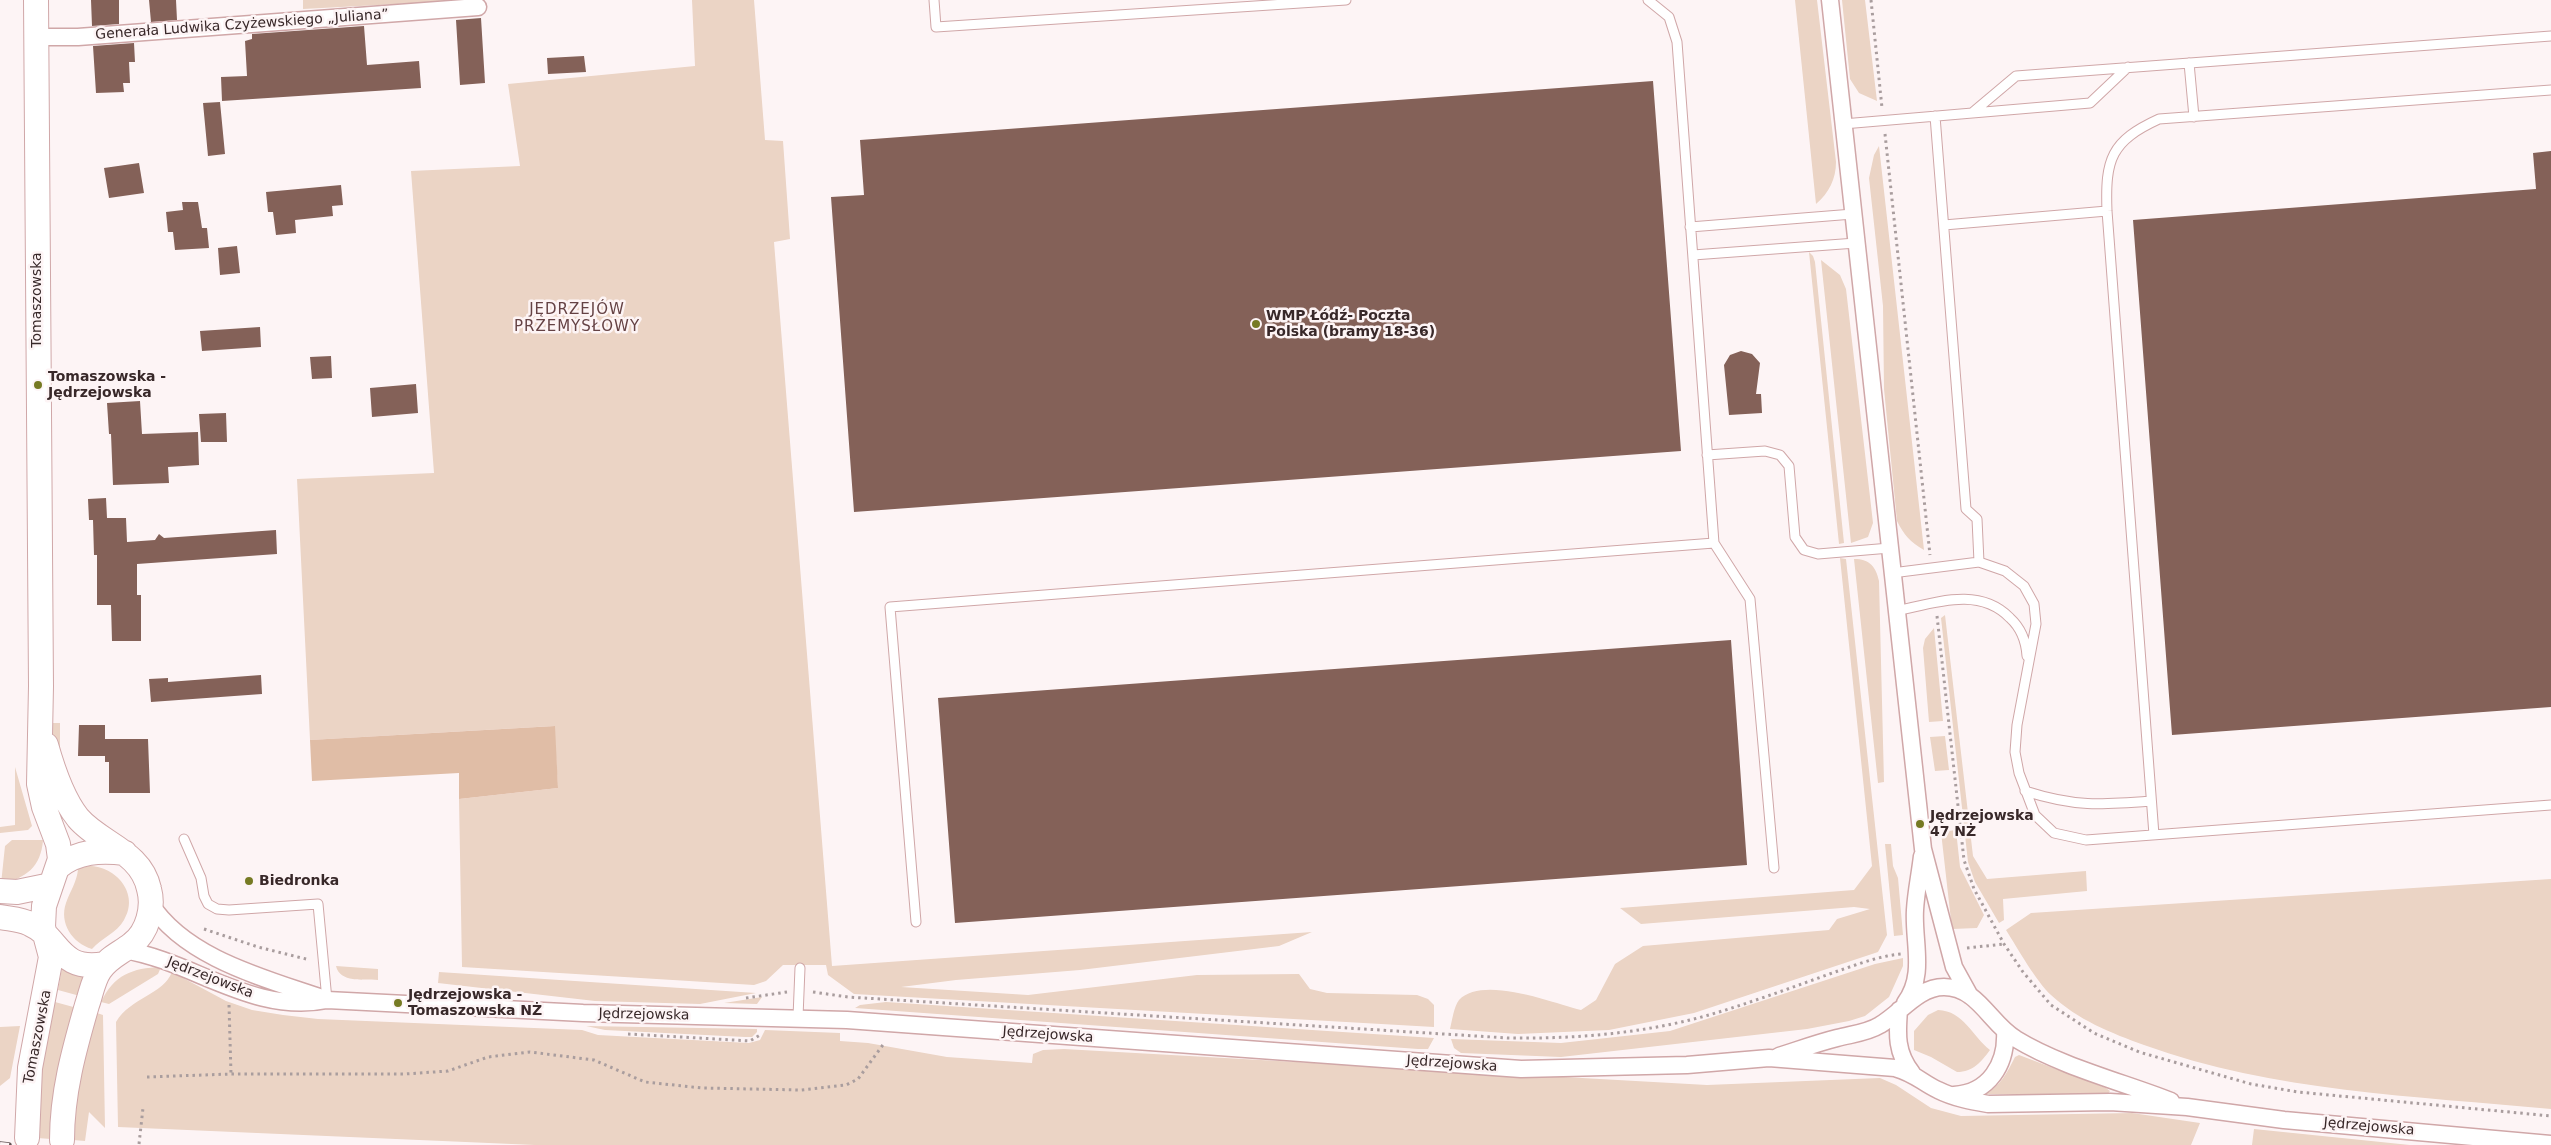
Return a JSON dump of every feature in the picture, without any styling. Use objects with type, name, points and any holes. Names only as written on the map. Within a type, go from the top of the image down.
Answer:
[{"type":"street","name":"Tomaszowska","points":[[36,0],[41,719],[39,784],[44,807],[58,844],[55,876]]},
{"type":"street","points":[[1830,0],[1923,849],[1954,967],[1970,996]]},
{"type":"street","name":"Generała Ludwika Czyżewskiego „Juliana”","points":[[36,37],[78,37],[478,7]]},
{"type":"street","name":"Tomaszowska","points":[[41,719],[56,776],[74,812],[92,831],[125,853]]},
{"type":"street","points":[[1899,1010],[1910,996],[1916,982],[1915,911],[1923,849]]},
{"type":"street","points":[[47,938],[43,912],[55,876],[71,858],[97,851],[125,853],[135,861],[147,880],[150,903],[149,917],[138,940],[116,953],[104,964],[93,985],[69,1071],[63,1109],[62,1140]]},
{"type":"street","points":[[0,891],[17,892],[55,876]]},
{"type":"street","name":"Jędrzejowska","points":[[150,903],[167,926],[196,946],[269,980],[327,1000]]},
{"type":"street","points":[[0,917],[30,924],[40,929],[61,954],[83,965],[104,964]]},
{"type":"street","name":"Tomaszowska","points":[[27,1138],[30,1068],[51,967],[47,938]]},
{"type":"street","name":"Jędrzejowska","points":[[124,950],[155,956],[228,987],[285,1002],[311,1003],[327,1000],[583,1013],[798,1018],[1521,1069],[1688,1065],[1769,1058],[1842,1065],[1883,1066],[1912,1073]]},
{"type":"street","name":"Jędrzejowska","points":[[1769,1058],[1864,1032],[1879,1026],[1899,1010],[1931,990],[1943,987],[1955,989],[1970,996],[2005,1031],[2026,1045],[2062,1061],[2188,1107]]},
{"type":"street","name":"Jędrzejowska","points":[[1899,1010],[1898,1044],[1904,1063],[1912,1073],[1938,1090],[1970,1101],[1988,1104],[2110,1102],[2188,1107],[2284,1120],[2551,1144]]},
{"type":"street","points":[[1952,1095],[1970,1092],[1988,1082],[1996,1074],[2004,1055],[2005,1031]]},
{"type":"lane","points":[[934,0],[936,28],[1346,0]]},
{"type":"lane","points":[[1648,0],[1668,17],[1677,42],[1714,543],[1750,599],[1774,868]]},
{"type":"lane","points":[[1972,113],[2016,76],[2551,36]]},
{"type":"lane","points":[[2189,63],[2194,117]]},
{"type":"lane","points":[[1843,124],[2090,103],[2128,67]]},
{"type":"lane","points":[[2154,835],[2107,211],[2106,189],[2109,166],[2117,148],[2133,131],[2159,119],[2551,90]]},
{"type":"lane","points":[[1935,116],[1966,510],[1977,519],[1979,562]]},
{"type":"lane","points":[[1944,226],[2107,211]]},
{"type":"lane","points":[[1690,226],[1853,214]]},
{"type":"lane","points":[[1692,256],[1856,243]]},
{"type":"lane","points":[[1707,454],[1766,451],[1780,455],[1789,466],[1795,537],[1804,550],[1818,554],[1890,548]]},
{"type":"lane","points":[[916,922],[890,607],[1714,543]]},
{"type":"lane","points":[[1892,573],[1979,562],[2005,571],[2024,586],[2034,604],[2036,624],[2015,752],[2019,773],[2035,814],[2054,833],[2086,840],[2551,805]]},
{"type":"lane","points":[[1896,611],[1964,598],[1985,600],[2002,609],[2018,626],[2026,647],[2028,666]]},
{"type":"lane","points":[[2025,791],[2076,804],[2097,805],[2151,801]]},
{"type":"lane","points":[[184,839],[201,878],[204,896],[208,904],[217,909],[229,910],[318,904],[327,1000]]},
{"type":"lane","points":[[798,1018],[800,968]]},
{"type":"path","points":[[1871,0],[1932,567]]},
{"type":"path","points":[[1936,603],[1964,860],[1974,889],[2004,944],[2039,993],[2062,1014],[2094,1033],[2139,1052],[2250,1084],[2298,1092],[2551,1116]]},
{"type":"path","points":[[199,928],[258,947],[323,962]]},
{"type":"path","points":[[1965,948],[2004,944]]},
{"type":"path","points":[[848,997],[1508,1038],[1562,1038],[1606,1036],[1708,1015],[1893,955]]},
{"type":"path","points":[[228,987],[231,1074]]},
{"type":"path","points":[[147,1077],[231,1074],[405,1074],[448,1071],[488,1057],[530,1052],[594,1060],[645,1082],[702,1088],[801,1090],[846,1084],[858,1079],[885,1042]]},
{"type":"path","points":[[139,1144],[143,1108]]},
{"type":"shaded area","points":[[303,0],[473,0],[303,9]]},
{"type":"shaded area","points":[[692,0],[754,0],[765,140],[783,141],[790,239],[774,242],[832,966],[1312,932],[1279,946],[1080,970],[956,980],[901,987],[1028,995],[1197,975],[1299,974],[1310,989],[1327,993],[1417,995],[1428,999],[1434,1005],[1434,1027],[854,994],[828,975],[826,965],[783,965],[766,981],[754,985],[462,967],[459,799],[558,788],[554,726],[310,740],[297,479],[434,473],[411,171],[520,166],[508,84],[695,66]]},
{"type":"shaded area","points":[[1795,0],[1817,0],[1836,162],[1835,174],[1831,185],[1816,204]]},
{"type":"shaded area","points":[[1842,0],[1865,0],[1877,101],[1859,93],[1850,79]]},
{"type":"shaded area","points":[[1879,146],[1924,550],[1908,538],[1897,521],[1884,389],[1883,306],[1869,178],[1874,155]]},
{"type":"shaded area","points":[[1809,252],[1815,262],[1844,543],[1839,544]]},
{"type":"shaded area","points":[[1821,260],[1840,275],[1846,289],[1873,523],[1868,537],[1851,543]]},
{"type":"shaded area","points":[[1840,558],[1846,559],[1887,935],[1878,952],[1694,1013],[1609,1030],[1518,1034],[1450,1029],[1457,1003],[1470,993],[1484,990],[1501,990],[1536,997],[1581,1010],[1596,1000],[1615,964],[1643,946],[1829,930],[1837,919],[1870,909],[1854,907],[1641,924],[1620,908],[1854,890],[1872,866]]},
{"type":"shaded area","points":[[1854,559],[1868,562],[1874,568],[1879,581],[1884,782],[1878,783]]},
{"type":"shaded area","points":[[1945,615],[1973,856],[1987,879],[2086,871],[2087,891],[2003,899],[2004,920],[1999,923],[1975,882],[1968,862],[1941,618]]},
{"type":"shaded area","points":[[1934,628],[1943,721],[1929,722],[1923,648],[1925,639]]},
{"type":"shaded area","points":[[53,723],[60,723],[60,768],[51,725]]},
{"type":"shaded area","points":[[555,726],[558,788],[459,799],[459,773],[312,781],[310,740]]},
{"type":"shaded area","points":[[1945,736],[1949,770],[1935,771],[1930,737]]},
{"type":"shaded area","points":[[15,767],[32,826],[28,830],[0,833],[0,827],[15,825]]},
{"type":"shaded area","points":[[1956,830],[1960,867],[1984,915],[1977,928],[1952,929],[1941,832]]},
{"type":"shaded area","points":[[12,840],[43,840],[42,849],[31,870],[25,875],[1,884],[5,846]]},
{"type":"shaded area","points":[[1885,844],[1891,844],[1893,866],[1898,878],[1903,935],[1894,936]]},
{"type":"shaded area","points":[[89,866],[99,867],[116,876],[123,883],[129,901],[128,910],[121,925],[92,949],[73,937],[64,918],[66,903],[78,869]]},
{"type":"shaded area","points":[[2551,879],[2551,1109],[2345,1090],[2294,1082],[2243,1073],[2193,1061],[2144,1045],[2095,1025],[2061,1004],[2039,982],[2006,930],[2031,913]]},
{"type":"shaded area","points":[[1903,958],[1903,966],[1889,997],[1865,1016],[1807,1029],[1561,1057],[1461,1053],[1454,1048],[1451,1039],[1561,1043],[1670,1031],[1875,964]]},
{"type":"shaded area","points":[[336,966],[378,969],[378,980],[347,978],[338,971]]},
{"type":"shaded area","points":[[161,967],[158,974],[109,1004],[101,1002],[118,979],[133,971]]},
{"type":"shaded area","points":[[62,968],[85,976],[80,996],[58,990]]},
{"type":"shaded area","points":[[172,972],[226,1001],[252,1010],[318,1019],[582,1030],[598,1035],[749,1043],[760,1040],[765,1030],[840,1033],[840,1041],[868,1043],[947,1057],[1032,1063],[1033,1054],[1043,1050],[1064,1049],[1707,1085],[1880,1078],[1896,1085],[1931,1108],[1961,1116],[2132,1113],[2200,1123],[2191,1145],[535,1145],[118,1127],[116,1022],[130,1007],[162,986]]},
{"type":"shaded area","points":[[439,972],[756,993],[700,1004],[595,1001],[438,983]]},
{"type":"shaded area","points":[[762,997],[757,1004],[724,1003]]},
{"type":"shaded area","points":[[55,1002],[77,1008],[51,1139],[37,1138],[38,1103],[42,1069]]},
{"type":"shaded area","points":[[886,1002],[1434,1038],[1428,1049],[1418,1049],[855,1008],[860,1005]]},
{"type":"shaded area","points":[[1938,1010],[1947,1011],[1961,1019],[1990,1050],[1972,1068],[1963,1072],[1957,1072],[1931,1057],[1914,1050],[1914,1031],[1928,1015]]},
{"type":"shaded area","points":[[97,1013],[103,1015],[105,1128],[89,1112],[85,1141],[73,1140],[76,1093]]},
{"type":"shaded area","points":[[20,1026],[10,1078],[0,1086],[0,1027]]},
{"type":"shaded area","points":[[586,1026],[757,1029],[757,1032],[752,1037],[745,1037],[605,1030]]},
{"type":"shaded area","points":[[2019,1055],[2110,1091],[2107,1095],[1985,1094],[1999,1083],[2015,1057]]},
{"type":"shaded area","points":[[2254,1129],[2410,1145],[2252,1145]]},
{"type":"building","points":[[91,0],[119,0],[119,24],[92,26]]},
{"type":"building","points":[[149,0],[176,0],[177,20],[151,22]]},
{"type":"building","points":[[481,18],[485,83],[460,85],[456,20]]},
{"type":"building","points":[[364,26],[367,65],[419,61],[421,88],[222,101],[221,77],[247,76],[245,41],[252,39],[252,34]]},
{"type":"building","points":[[134,43],[135,62],[129,62],[130,83],[123,83],[124,92],[96,93],[93,46]]},
{"type":"building","points":[[584,56],[586,72],[548,74],[547,58]]},
{"type":"building","name":"WMP Łódź- Poczta Polska (bramy 18-36)","points":[[1653,81],[1681,451],[854,512],[831,197],[864,195],[860,140]]},
{"type":"building","points":[[220,102],[225,154],[208,156],[203,103]]},
{"type":"building","points":[[2551,151],[2551,707],[2172,735],[2133,220],[2536,189],[2533,153]]},
{"type":"building","points":[[139,163],[144,193],[109,198],[104,168]]},
{"type":"building","points":[[341,185],[343,205],[332,206],[333,216],[295,220],[296,233],[276,235],[273,212],[268,212],[266,192]]},
{"type":"building","points":[[182,202],[198,202],[202,228],[207,228],[209,248],[175,250],[173,232],[168,232],[166,212],[183,210]]},
{"type":"building","points":[[237,246],[240,273],[220,275],[218,248]]},
{"type":"building","points":[[260,327],[261,347],[202,351],[200,331]]},
{"type":"building","points":[[1741,351],[1752,354],[1760,363],[1756,394],[1761,394],[1762,413],[1729,415],[1724,365],[1730,355]]},
{"type":"building","points":[[331,356],[332,378],[312,379],[310,357]]},
{"type":"building","points":[[416,384],[418,413],[372,417],[370,388]]},
{"type":"building","points":[[140,401],[142,434],[198,432],[199,465],[168,467],[169,483],[113,485],[111,434],[109,434],[107,403]]},
{"type":"building","points":[[226,413],[227,442],[201,442],[199,414]]},
{"type":"building","points":[[106,498],[107,518],[126,518],[127,542],[155,540],[159,534],[164,538],[276,530],[277,554],[137,564],[137,595],[141,595],[141,641],[112,641],[111,605],[97,605],[97,555],[94,555],[93,520],[89,520],[88,499]]},
{"type":"building","points":[[1731,640],[1747,865],[955,923],[938,698]]},
{"type":"building","points":[[261,675],[262,694],[151,702],[149,679],[168,678],[168,682]]},
{"type":"building","points":[[79,725],[105,725],[105,739],[148,739],[150,793],[109,793],[109,762],[105,762],[105,756],[78,756]]},
{"type":"railway","points":[[0,1144],[9,1145]]},
{"type":"place","name":"WMP Łódź- Poczta Polska (bramy 18-36)","points":[[1256,324]]},
{"type":"place","name":"Tomaszowska - Jędrzejowska","points":[[38,385]]},
{"type":"place","name":"Jędrzejowska 47 NŻ","points":[[1920,824]]},
{"type":"place","name":"Biedronka","points":[[249,881]]},
{"type":"place","name":"Jędrzejowska - Tomaszowska NŻ","points":[[398,1003]]},
{"type":"district","name":"JĘDRZEJÓW PRZEMYSŁOWY","points":[[577,318]]}]
